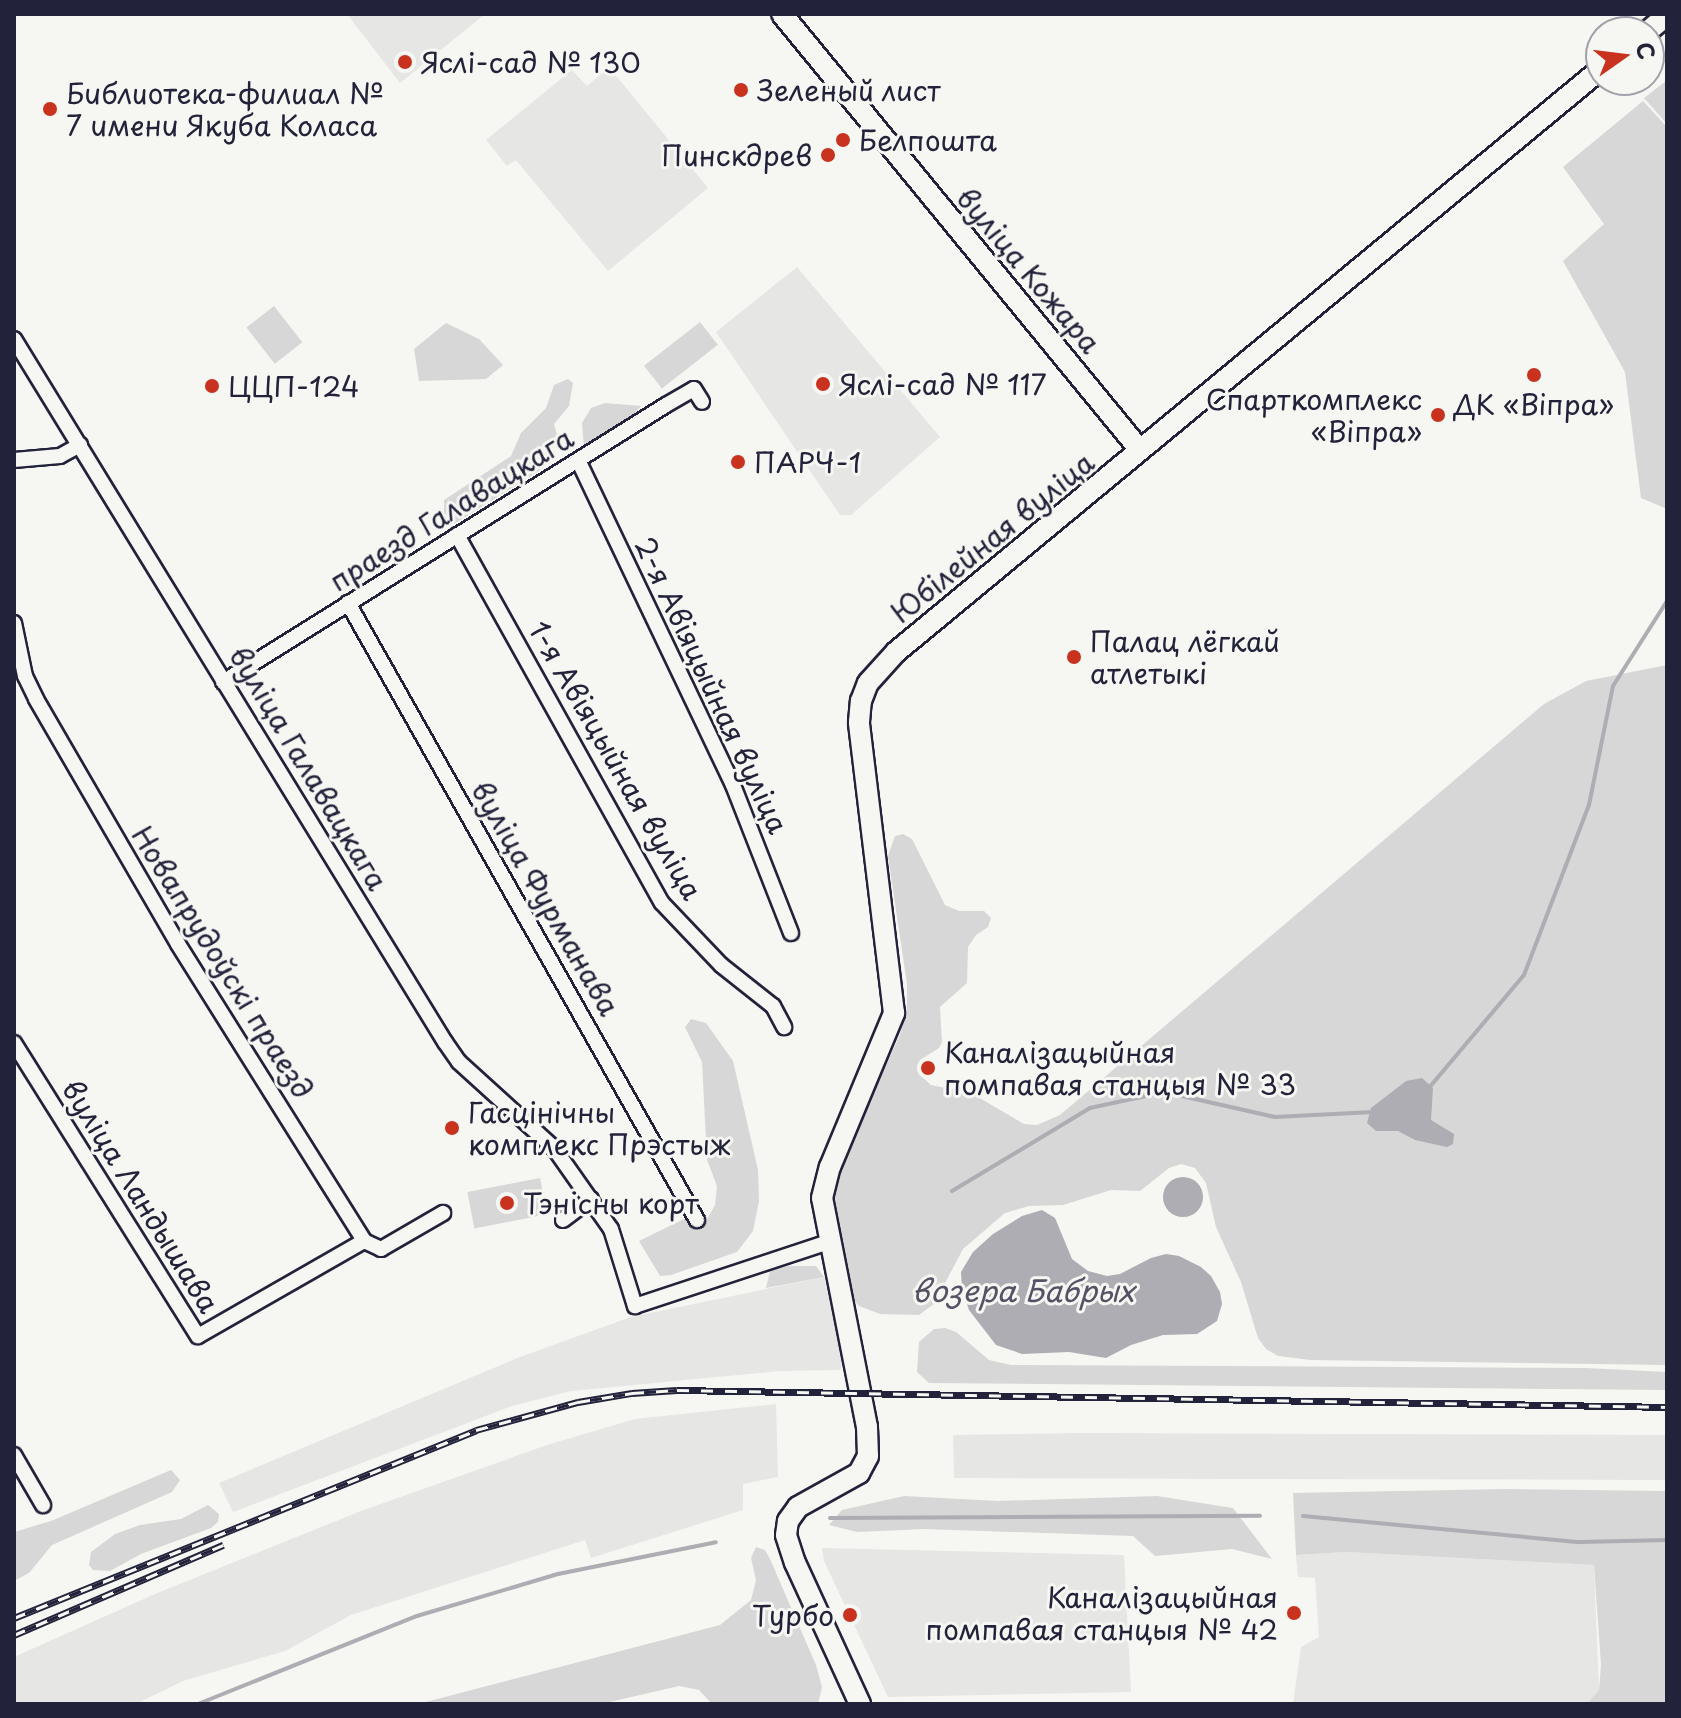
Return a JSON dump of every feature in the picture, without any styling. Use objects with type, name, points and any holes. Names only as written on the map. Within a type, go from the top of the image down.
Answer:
[{"type":"street","name":"вуліца Кожара","points":[[782,14],[1140,450]]},
{"type":"street","name":"Юбілейная вуліца","points":[[829,1242],[822,1198],[825,1179],[894,1013],[859,722],[865,689],[879,667],[1585,82]]},
{"type":"street","name":"вуліца Галавацкага","points":[[14,339],[459,1062],[554,1148],[591,1199],[615,1237],[635,1306],[829,1242]]},
{"type":"street","name":"праезд Галавацкага","points":[[223,682],[694,389],[702,402]]},
{"type":"street","points":[[14,460],[60,456],[80,445]]},
{"type":"street","name":"2-я Авіяцыйная вуліца","points":[[579,462],[733,785],[791,933]]},
{"type":"street","name":"1-я Авіяцыйная вуліца","points":[[457,535],[662,903],[721,965],[773,1006],[784,1027]]},
{"type":"street","name":"вуліца Фурманава","points":[[348,603],[697,1220]]},
{"type":"street","name":"Новапрудоўскі праезд","points":[[14,623],[25,676],[36,699],[178,944],[364,1241]]},
{"type":"street","name":"вуліца Ландышава","points":[[14,1043],[198,1336],[364,1241]]},
{"type":"street","points":[[563,1220],[591,1199]]},
{"type":"street","points":[[364,1241],[381,1249],[443,1213]]},
{"type":"street","points":[[829,1242],[867,1427],[868,1456],[859,1473],[798,1507],[788,1521],[786,1535],[795,1563],[860,1704]]},
{"type":"street","points":[[14,1455],[43,1505]]},
{"type":"shaded area","name":"Яслі-сад № 130","points":[[347,14],[485,14],[400,83]]},
{"type":"shaded area","points":[[609,67],[708,188],[608,271],[516,160],[507,166],[486,140],[572,70],[587,86]]},
{"type":"shaded area","points":[[1667,80],[1667,124],[1644,98],[1665,96]]},
{"type":"shaded area","points":[[1643,101],[1667,127],[1667,509],[1641,498],[1625,372],[1563,261],[1604,224],[1563,167]]},
{"type":"shaded area","name":"Яслі-сад № 117","points":[[797,267],[940,437],[851,515],[840,515],[716,332]]},
{"type":"shaded area","points":[[274,306],[302,342],[275,364],[246,328]]},
{"type":"shaded area","points":[[700,322],[718,345],[662,389],[644,366]]},
{"type":"shaded area","points":[[446,323],[479,339],[503,365],[486,379],[419,381],[414,349]]},
{"type":"shaded area","points":[[568,379],[573,383],[569,406],[554,424],[558,438],[539,471],[454,524],[444,514],[444,500],[511,456],[521,433],[546,408],[554,385]]},
{"type":"shaded area","points":[[605,403],[641,406],[628,421],[584,447],[582,423],[591,408]]},
{"type":"shaded area","points":[[1667,665],[1667,1365],[1310,1360],[1278,1356],[1266,1349],[1258,1338],[1241,1282],[1216,1227],[1206,1183],[1195,1168],[1181,1164],[1169,1168],[1140,1191],[1111,1190],[1063,1205],[1029,1206],[1005,1213],[963,1249],[934,1304],[919,1315],[880,1314],[859,1306],[851,1297],[832,1212],[832,1195],[836,1175],[900,1035],[907,1010],[907,984],[888,856],[895,836],[903,834],[912,839],[945,905],[959,911],[984,911],[991,918],[988,927],[976,935],[968,947],[967,983],[940,1007],[942,1042],[939,1048],[920,1060],[919,1074],[931,1085],[971,1093],[1024,1124],[1037,1125],[1060,1115],[1544,704],[1586,681]]},
{"type":"shaded area","points":[[691,1019],[706,1023],[733,1061],[758,1170],[759,1201],[753,1231],[737,1252],[660,1276],[639,1241],[688,1217],[694,1226],[706,1221],[715,1205],[717,1186],[707,1160],[702,1062],[685,1027]]},
{"type":"shaded area","name":"Тэнісны корт","points":[[540,1178],[547,1214],[474,1228],[467,1192]]},
{"type":"shaded area","points":[[789,1266],[816,1266],[824,1277],[766,1288],[770,1271]]},
{"type":"shaded area","points":[[824,1277],[842,1354],[841,1370],[779,1371],[571,1391],[512,1406],[233,1512],[219,1483],[520,1357],[631,1317]]},
{"type":"shaded area","points":[[945,1328],[956,1332],[989,1360],[1011,1365],[1586,1368],[1667,1372],[1667,1390],[929,1383],[917,1372],[919,1342],[934,1329]]},
{"type":"shaded area","points":[[776,1404],[778,1477],[743,1484],[743,1510],[591,1558],[585,1540],[351,1615],[285,1651],[183,1681],[136,1704],[14,1704],[14,1657],[155,1594],[361,1511],[547,1445],[635,1419]]},
{"type":"shaded area","points":[[953,1435],[1667,1435],[1667,1480],[954,1478]]},
{"type":"shaded area","points":[[171,1470],[180,1480],[172,1492],[52,1545],[29,1573],[14,1581],[14,1532],[51,1521]]},
{"type":"shaded area","points":[[1506,1489],[1667,1491],[1667,1704],[1587,1704],[1599,1690],[1601,1665],[1594,1565],[1347,1552],[1296,1555],[1293,1493]]},
{"type":"shaded area","points":[[904,1496],[998,1501],[1157,1496],[1233,1508],[1272,1559],[1232,1549],[1155,1556],[1133,1536],[924,1529],[857,1532],[829,1525],[842,1510]]},
{"type":"shaded area","points":[[208,1505],[219,1514],[218,1522],[211,1528],[141,1554],[110,1571],[93,1570],[89,1565],[91,1552],[115,1534],[140,1525],[181,1519]]},
{"type":"shaded area","points":[[756,1547],[765,1550],[770,1559],[816,1665],[822,1687],[818,1704],[712,1704],[699,1690],[679,1686],[601,1704],[418,1704],[720,1625],[751,1600],[756,1580],[751,1558]]},
{"type":"shaded area","points":[[822,1548],[1124,1555],[1131,1692],[888,1697],[824,1561]]},
{"type":"shaded area","points":[[1347,1552],[1594,1565],[1599,1690],[1587,1704],[1293,1704],[1301,1647],[1319,1637],[1315,1578],[1298,1577],[1296,1555]]},
{"type":"water","points":[[1422,1078],[1433,1088],[1431,1120],[1454,1134],[1453,1144],[1447,1147],[1415,1140],[1398,1131],[1376,1131],[1367,1123],[1371,1108],[1406,1081]]},
{"type":"water","points":[[1183,1177],[1197,1183],[1203,1197],[1197,1211],[1183,1217],[1169,1211],[1163,1197],[1169,1183]]},
{"type":"water","name":"возера Бабрых","points":[[1042,1210],[1055,1218],[1072,1259],[1088,1271],[1107,1276],[1120,1274],[1166,1254],[1179,1256],[1201,1267],[1211,1276],[1220,1292],[1222,1304],[1217,1321],[1197,1334],[1163,1335],[1131,1345],[1106,1358],[1069,1352],[1022,1354],[996,1345],[969,1310],[962,1289],[961,1272],[973,1252],[993,1234],[1022,1216]]},
{"type":"waterway","points":[[1428,1089],[1524,975],[1589,805],[1613,686],[1667,601]]},
{"type":"waterway","points":[[952,1191],[1090,1108],[1164,1092],[1275,1117],[1373,1112]]},
{"type":"waterway","points":[[830,1518],[1260,1516]]},
{"type":"waterway","points":[[1303,1516],[1580,1542],[1667,1540]]},
{"type":"waterway","points":[[198,1704],[417,1616],[558,1574],[716,1542]]},
{"type":"railway","points":[[14,1618],[476,1430],[578,1402],[632,1393],[677,1390],[1667,1407]]},
{"type":"railway","points":[[14,1635],[223,1545]]},
{"type":"place","name":"Яслі-сад № 130","points":[[405,62]]},
{"type":"place","name":"Зеленый лист","points":[[741,90]]},
{"type":"place","name":"Библиотека-филиал № 7 имени Якуба Коласа","points":[[50,109]]},
{"type":"place","name":"Белпошта","points":[[843,140]]},
{"type":"place","name":"Пинскдрев","points":[[828,155]]},
{"type":"place","name":"ДК «Віпра»","points":[[1534,375]]},
{"type":"place","name":"Яслі-сад № 117","points":[[823,384]]},
{"type":"place","name":"ЦЦП-124","points":[[212,386]]},
{"type":"place","name":"Спарткомплекс «Віпра»","points":[[1438,415]]},
{"type":"place","name":"ПАРЧ-1","points":[[738,462]]},
{"type":"place","name":"Палац лёгкай атлетыкі","points":[[1074,657]]},
{"type":"place","name":"Каналізацыйная помпавая станцыя № 33","points":[[928,1068]]},
{"type":"place","name":"Гасцінічны комплекс Прэстыж","points":[[452,1128]]},
{"type":"place","name":"Тэнісны корт","points":[[507,1203]]},
{"type":"place","name":"Каналізацыйная помпавая станцыя № 42","points":[[1294,1613]]},
{"type":"place","name":"Турбо","points":[[850,1615]]}]
